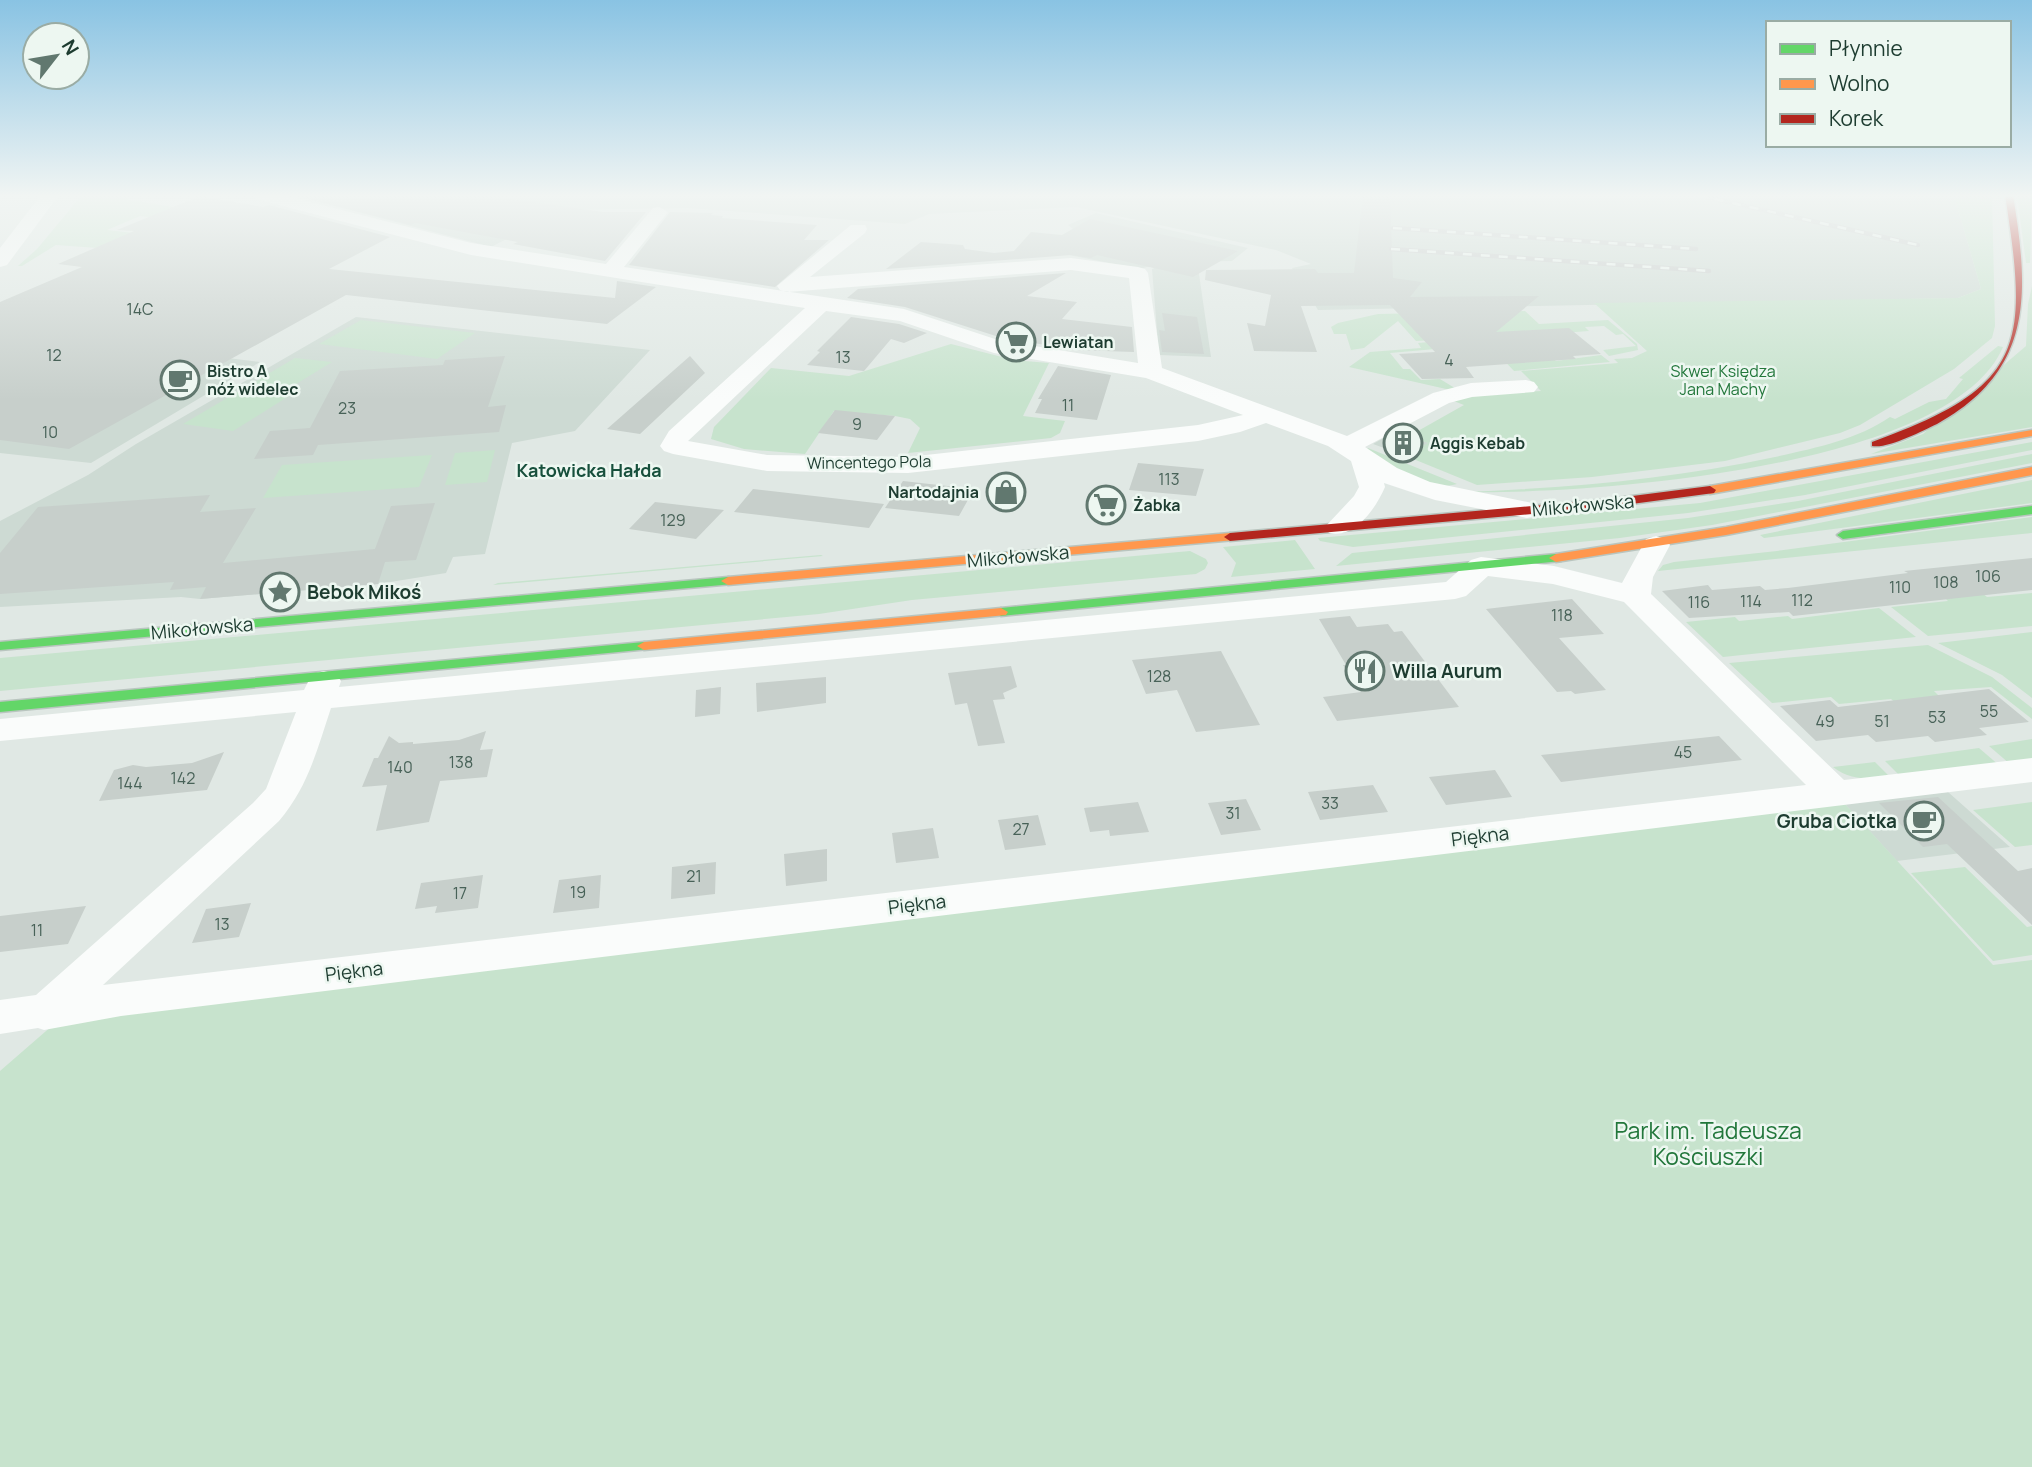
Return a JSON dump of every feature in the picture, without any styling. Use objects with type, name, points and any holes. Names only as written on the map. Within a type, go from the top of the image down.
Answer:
[{"type":"main road","points":[[1798,476],[1935,419],[1988,383],[2004,367],[2014,351],[2026,278]]},
{"type":"main road","name":"Mikołowska","points":[[0,646],[1709,492],[2032,433]]},
{"type":"main road","points":[[0,707],[321,689],[1480,566],[1656,545],[1822,515],[2032,471]]},
{"type":"main road","points":[[1824,537],[2032,510]]},
{"type":"main road","points":[[1192,540],[1213,552]]},
{"type":"main road","points":[[1656,545],[1719,549]]},
{"type":"main road","points":[[1180,596],[1217,572]]},
{"type":"street","points":[[563,263],[781,291],[821,304],[904,315],[994,346],[1151,372],[1267,415],[1356,454],[1404,482],[1527,510]]},
{"type":"street","points":[[611,271],[617,263]]},
{"type":"street","points":[[781,291],[815,263]]},
{"type":"street","points":[[781,291],[1071,264],[1138,273],[1151,372]]},
{"type":"street","name":"Wincentego Pola","points":[[821,304],[678,436],[673,446],[767,463],[908,464],[1198,433],[1231,427],[1267,415]]},
{"type":"street","points":[[1356,454],[1441,398],[1471,390],[1526,387],[1513,375]]},
{"type":"street","points":[[1339,527],[1366,500],[1372,487],[1356,454]]},
{"type":"street","points":[[1634,596],[1638,577],[1656,545]]},
{"type":"street","points":[[0,730],[321,689],[1455,590],[1480,566],[1554,575],[1634,596],[1835,793]]},
{"type":"street","points":[[44,1013],[266,812],[282,794],[321,689]]},
{"type":"street","name":"Piękna","points":[[0,1017],[44,1013],[76,1005],[2032,771]]},
{"type":"shaded area","points":[[1112,263],[1159,263],[1140,269]]},
{"type":"shaded area","points":[[1974,263],[1981,289],[1958,298],[1318,310],[1292,268],[1311,264]]},
{"type":"shaded area","points":[[1159,266],[1198,267],[1211,357],[1159,355],[1152,269]]},
{"type":"shaded area","points":[[356,317],[650,350],[575,431],[512,443],[485,554],[453,557],[446,573],[378,584],[200,599],[181,597],[0,607],[0,521],[88,475],[136,444]]},
{"type":"shaded area","points":[[0,330],[260,362],[91,463],[0,453]]},
{"type":"shaded area","points":[[1396,431],[1429,443],[1406,456],[1373,444]]},
{"type":"shaded area","points":[[1948,792],[2010,847],[1897,861],[1844,803]]},
{"type":"green space","name":"Skwer Księdza Jana Machy","points":[[1974,263],[1994,263],[1995,326],[1992,338],[1954,369],[1860,425],[1840,433],[1725,461],[1592,477],[1477,485],[1406,456],[1428,443],[1409,436],[1464,405],[1451,400],[1458,396],[1541,391],[1521,371],[1618,363],[1614,359],[1632,358],[1647,351],[1594,303],[1958,298],[1981,289]]},
{"type":"green space","points":[[2032,286],[2032,427],[1871,454],[1923,434],[2026,346],[2028,304]]},
{"type":"green space","points":[[1525,311],[1539,324],[1608,320],[1637,344],[1638,350],[1609,356],[1603,350],[1636,346],[1623,334],[1616,335],[1604,326],[1585,327],[1589,331],[1562,333],[1545,351],[1556,361],[1601,355],[1610,362],[1514,371],[1495,351],[1458,347],[1390,353],[1403,369],[1410,369],[1421,380],[1440,379],[1458,390],[1455,391],[1349,367],[1370,352],[1421,348],[1418,343],[1472,338],[1416,341],[1398,321],[1364,348],[1351,350],[1346,334],[1334,334],[1331,327],[1378,314]]},
{"type":"green space","points":[[361,320],[475,333],[437,359],[319,344]]},
{"type":"green space","points":[[951,344],[1014,360],[1049,363],[1023,416],[1065,421],[1060,433],[1051,438],[908,453],[920,428],[910,419],[834,411],[805,454],[744,449],[711,439],[714,427],[771,368],[849,376]]},
{"type":"green space","points":[[1998,346],[2003,347],[1970,389],[1913,422],[1840,448],[1758,467],[1672,480],[1590,488],[1463,492],[1659,477],[1737,465],[1820,446],[1863,432],[1890,417],[1895,419],[1929,402],[1946,399],[1963,379],[1959,378]]},
{"type":"green space","points":[[295,358],[332,362],[288,389],[297,391],[233,431],[183,424]]},
{"type":"green space","points":[[2032,442],[2032,450],[1805,495],[1688,513],[1353,547],[1320,541],[1318,538],[1700,503]]},
{"type":"green space","points":[[1368,448],[1457,484],[1431,486],[1408,479],[1366,450]]},
{"type":"green space","points":[[495,450],[487,482],[445,485],[455,453]]},
{"type":"green space","points":[[2032,454],[2032,463],[1712,525],[1620,538],[1336,566],[1352,553],[1688,518],[1798,501]]},
{"type":"green space","points":[[432,455],[419,487],[263,498],[282,465]]},
{"type":"green space","points":[[2032,480],[2032,503],[1764,538],[1760,535]]},
{"type":"green space","points":[[2032,517],[2032,533],[1658,571],[1663,565],[1674,562]]},
{"type":"green space","points":[[1295,540],[1315,569],[1231,577],[1236,563],[1223,547]]},
{"type":"green space","points":[[1190,551],[1206,559],[1208,563],[1205,569],[1196,574],[912,600],[819,614],[0,691],[0,658]]},
{"type":"green space","points":[[823,556],[493,585],[498,583]]},
{"type":"green space","points":[[1982,593],[1987,597],[2032,593],[2032,626],[1928,636],[1891,607],[1948,601],[1945,598]]},
{"type":"green space","points":[[1879,608],[1916,637],[1723,657],[1686,622],[1735,617],[1739,621],[1788,616],[1792,619]]},
{"type":"green space","points":[[2032,632],[2032,698],[2002,675],[1938,643]]},
{"type":"green space","points":[[1928,645],[1992,677],[2032,708],[2032,719],[1991,687],[1934,691],[1942,699],[1897,704],[1891,699],[1839,704],[1831,697],[1772,703],[1729,663]]},
{"type":"green space","points":[[2032,739],[2032,762],[2010,764],[1989,746]]},
{"type":"green space","points":[[1979,748],[2000,766],[1902,778],[1885,761]]},
{"type":"green space","points":[[1875,762],[1891,778],[1854,777],[1833,767]]},
{"type":"green space","points":[[2032,802],[2032,845],[2015,847],[1973,810]]},
{"type":"green space","name":"Park im. Tadeusza Kościuszki","points":[[1844,803],[1993,965],[2032,960],[2032,1467],[0,1467],[0,1071],[76,1005]]},
{"type":"green space","points":[[1965,867],[2027,927],[2032,926],[2032,955],[1993,961],[1911,873]]},
{"type":"building","points":[[340,263],[329,269],[615,298],[617,281],[656,287],[607,324],[346,295],[69,449],[0,440],[0,302],[82,267],[58,264]]},
{"type":"building","points":[[630,263],[802,263],[775,287]]},
{"type":"building","points":[[893,263],[959,263],[886,269]]},
{"type":"building","points":[[1134,263],[1216,263],[1193,277]]},
{"type":"building","points":[[1355,263],[1392,263],[1393,278],[1422,282],[1410,297],[1539,296],[1496,332],[1569,328],[1601,354],[1573,356],[1576,359],[1466,367],[1474,378],[1422,379],[1399,354],[1435,352],[1390,305],[1301,306],[1317,352],[1254,351],[1247,323],[1265,326],[1271,295],[1205,280],[1206,270],[1315,269],[1318,273],[1354,273]]},
{"type":"building","points":[[1066,273],[1027,296],[1077,302],[1062,319],[1132,327],[1134,352],[1075,350],[999,337],[905,307],[847,298],[858,289]]},
{"type":"building","points":[[1162,313],[1197,317],[1204,354],[1162,352],[1159,330],[1165,331]]},
{"type":"building","points":[[851,317],[899,324],[927,333],[904,343],[891,339],[864,371],[807,365]]},
{"type":"building","points":[[505,356],[488,407],[506,405],[499,432],[318,445],[313,455],[254,459],[270,431],[310,428],[340,371],[443,365],[445,360]]},
{"type":"building","points":[[690,356],[705,373],[640,434],[607,429]]},
{"type":"building","points":[[1058,366],[1111,375],[1097,420],[1035,413],[1042,399],[1038,399]]},
{"type":"building","points":[[835,410],[895,416],[877,440],[818,433]]},
{"type":"building","points":[[1138,463],[1204,469],[1196,496],[1129,490]]},
{"type":"building","points":[[903,481],[974,489],[959,516],[885,508]]},
{"type":"building","points":[[753,489],[884,504],[869,528],[734,512]]},
{"type":"building","points":[[210,495],[200,512],[256,508],[223,563],[375,549],[391,506],[435,503],[416,560],[385,562],[378,584],[200,599],[206,587],[170,590],[174,582],[0,594],[0,553],[38,507]]},
{"type":"building","points":[[655,502],[724,510],[696,539],[629,529]]},
{"type":"building","points":[[2032,558],[2032,590],[1793,616],[1789,612],[1689,618],[1662,591],[1708,585],[1712,590],[1760,586],[1765,590],[1788,588],[1908,573],[1904,571]]},
{"type":"building","points":[[1572,599],[1604,634],[1559,638],[1606,690],[1575,694],[1571,691],[1557,692],[1486,609]]},
{"type":"building","points":[[1350,616],[1357,627],[1388,624],[1394,632],[1402,631],[1459,707],[1337,721],[1323,697],[1361,692],[1343,665],[1346,665],[1319,619]]},
{"type":"building","points":[[1221,651],[1260,725],[1196,732],[1177,690],[1146,694],[1132,660]]},
{"type":"building","points":[[1011,666],[1017,687],[1003,693],[1005,699],[993,700],[1005,743],[978,746],[967,703],[955,705],[948,673]]},
{"type":"building","points":[[826,677],[826,703],[757,712],[756,683]]},
{"type":"building","points":[[721,687],[720,714],[695,717],[696,690]]},
{"type":"building","points":[[1989,689],[2029,722],[1979,728],[1987,735],[1935,742],[1928,736],[1876,742],[1868,735],[1816,741],[1780,706],[1830,700],[1838,707]]},
{"type":"building","points":[[486,731],[480,750],[493,749],[487,777],[440,781],[429,822],[376,831],[387,785],[362,787],[374,758],[378,758],[389,736],[399,743],[413,744],[459,740]]},
{"type":"building","points":[[1719,736],[1742,760],[1561,782],[1541,755]]},
{"type":"building","points":[[224,752],[207,790],[99,801],[114,770],[133,765],[146,767],[192,763]]},
{"type":"building","points":[[1495,770],[1512,797],[1446,805],[1429,777]]},
{"type":"building","points":[[1373,785],[1388,812],[1320,820],[1308,792]]},
{"type":"building","points":[[1938,797],[2018,871],[2032,868],[2032,925],[1947,844],[1923,847],[1879,803]]},
{"type":"building","points":[[1246,799],[1261,830],[1221,835],[1208,803]]},
{"type":"building","points":[[1138,802],[1149,832],[1110,836],[1109,830],[1090,832],[1084,808]]},
{"type":"building","points":[[1038,815],[1046,845],[1005,850],[998,820]]},
{"type":"building","points":[[933,828],[939,858],[896,863],[892,833]]},
{"type":"building","points":[[827,849],[827,881],[786,886],[784,854]]},
{"type":"building","points":[[716,862],[715,894],[671,899],[672,867]]},
{"type":"building","points":[[483,875],[478,908],[435,913],[437,906],[415,909],[421,883]]},
{"type":"building","points":[[601,875],[599,908],[553,913],[559,880]]},
{"type":"building","points":[[251,903],[239,937],[192,943],[206,909]]},
{"type":"building","points":[[86,906],[68,944],[0,952],[0,916]]},
{"type":"railway","points":[[1600,263],[1709,271]]},
{"type":"traffic: fast","points":[[1843,535],[2032,510]]},
{"type":"traffic: fast","points":[[1001,612],[1556,558]]},
{"type":"traffic: fast","points":[[0,646],[728,581]]},
{"type":"traffic: fast","points":[[0,707],[644,646]]},
{"type":"traffic: slow","points":[[1710,490],[2032,433]]},
{"type":"traffic: slow","points":[[1556,558],[1726,531],[2032,471]]},
{"type":"traffic: slow","points":[[728,581],[1230,537]]},
{"type":"traffic: slow","points":[[644,646],[1001,612]]},
{"type":"traffic: jam","points":[[1876,444],[1955,410],[1991,383],[2004,367],[2014,349],[2019,332],[2019,263]]},
{"type":"traffic: jam","points":[[1230,537],[1609,503],[1710,490]]},
{"type":"place","name":"Lewiatan","points":[[1016,342]]},
{"type":"place","name":"Bistro A nóż widelec","points":[[180,380]]},
{"type":"place","name":"Aggis Kebab","points":[[1403,443]]},
{"type":"place","name":"Nartodajnia","points":[[1006,492]]},
{"type":"place","name":"Żabka","points":[[1106,505]]},
{"type":"place","name":"Bebok Mikoś","points":[[280,592]]},
{"type":"place","name":"Willa Aurum","points":[[1365,671]]},
{"type":"place","name":"Gruba Ciotka","points":[[1924,821]]},
{"type":"district","name":"Katowicka Hałda","points":[[589,471]]}]
